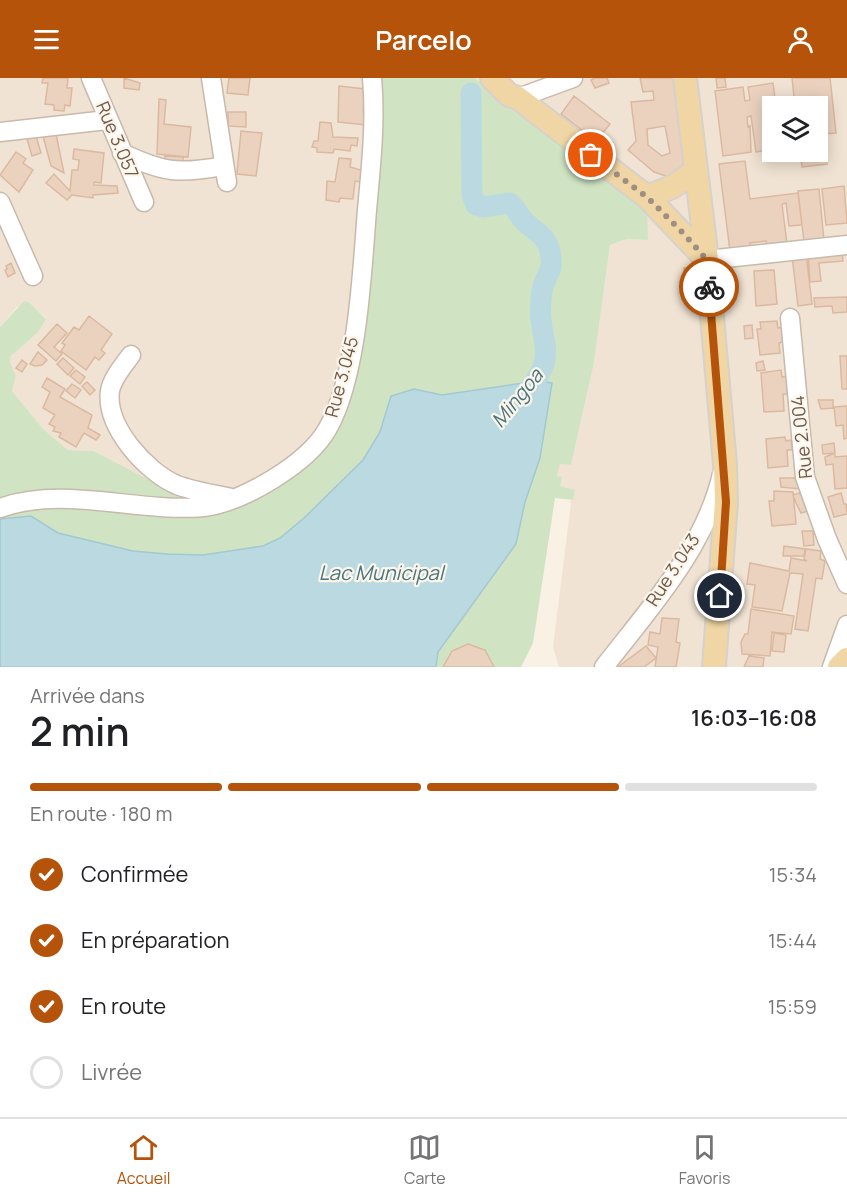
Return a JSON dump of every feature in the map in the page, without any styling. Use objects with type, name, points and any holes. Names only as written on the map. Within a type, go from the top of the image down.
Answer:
[{"type":"main road","points":[[685,78],[707,260],[725,464],[726,502],[714,667]]},
{"type":"main road","points":[[495,81],[509,95],[518,98],[647,197],[707,260]]},
{"type":"main road","points":[[647,197],[672,187],[696,171]]},
{"type":"main road","points":[[839,667],[847,659]]},
{"type":"street","name":"Rue 3.057","points":[[91,78],[144,202]]},
{"type":"street","points":[[122,153],[154,168],[226,174],[211,78]]},
{"type":"street","name":"Rue 3.045","points":[[0,508],[46,500],[171,508],[206,507],[233,499],[303,459],[327,430],[336,410],[354,333],[362,279],[373,137],[372,78]]},
{"type":"street","points":[[518,98],[573,78]]},
{"type":"street","points":[[0,132],[107,120]]},
{"type":"street","points":[[0,202],[33,276]]},
{"type":"street","points":[[707,260],[847,245]]},
{"type":"street","name":"Rue 2.004","points":[[790,318],[805,477],[814,507],[847,584]]},
{"type":"street","points":[[131,354],[111,389],[110,406],[134,452],[152,472],[177,485],[233,499]]},
{"type":"street","name":"Rue 3.043","points":[[604,667],[671,579],[697,537],[721,480],[725,464]]},
{"type":"street","points":[[832,667],[847,625]]},
{"type":"shaded area","points":[[0,78],[371,78],[368,199],[330,431],[249,492],[188,492],[157,484],[94,451],[68,450],[43,429],[12,391],[16,376],[10,362],[11,356],[46,318],[30,303],[17,307],[0,327]]},
{"type":"shaded area","points":[[475,78],[492,78],[509,94],[549,78],[847,78],[847,667],[559,667],[553,647],[571,503],[569,501],[573,500],[574,490],[560,486],[557,476],[560,463],[571,465],[594,363],[610,245],[627,239],[648,240],[576,151],[501,103]]},
{"type":"green space","points":[[371,78],[475,78],[501,103],[576,151],[647,212],[648,240],[627,239],[610,245],[594,363],[571,465],[560,464],[557,476],[562,477],[560,486],[575,490],[573,500],[555,498],[533,643],[521,667],[436,667],[438,652],[516,544],[552,383],[537,381],[442,395],[414,389],[391,396],[380,432],[363,460],[304,518],[280,538],[263,546],[203,555],[133,551],[58,533],[30,516],[0,519],[0,327],[24,301],[30,303],[46,319],[38,332],[11,356],[10,362],[16,376],[12,391],[43,429],[68,450],[94,451],[157,484],[188,492],[249,492],[330,431],[348,374]]},
{"type":"water","name":"Lac Municipal","points":[[537,381],[552,383],[540,458],[525,502],[516,544],[438,652],[436,667],[0,667],[0,519],[31,516],[58,533],[133,551],[203,555],[263,546],[280,538],[304,518],[363,460],[380,432],[391,396],[414,389],[442,395]]},
{"type":"building","points":[[43,78],[68,78],[67,88],[72,88],[70,106],[65,105],[64,111],[54,110],[54,105],[45,104],[48,83],[42,83]]},
{"type":"building","points":[[124,78],[140,83],[139,90],[124,88]]},
{"type":"building","points":[[229,78],[250,78],[248,95],[227,93]]},
{"type":"building","points":[[607,78],[609,83],[595,88],[591,80]]},
{"type":"building","points":[[640,78],[675,78],[684,163],[676,175],[666,176],[654,172],[628,150],[636,141],[631,102],[654,100],[653,91],[643,92]],"holes":[[[665,126],[670,153],[662,156],[648,145],[647,129]]]},
{"type":"building","points":[[716,78],[725,78],[726,87],[717,88]]},
{"type":"building","points":[[792,78],[830,78],[836,133],[828,134],[828,96],[794,96]]},
{"type":"building","points":[[773,83],[775,96],[762,96],[762,151],[756,152],[751,116],[747,117],[748,127],[750,126],[751,152],[723,156],[715,91],[743,87],[745,101],[750,100],[748,87]]},
{"type":"building","points":[[339,86],[365,89],[363,112],[368,113],[366,125],[338,122]]},
{"type":"building","points":[[574,96],[610,124],[596,141],[561,114]]},
{"type":"building","points":[[159,99],[166,100],[164,124],[191,127],[188,157],[157,154]]},
{"type":"building","points":[[228,112],[246,112],[246,127],[228,126]]},
{"type":"building","points":[[320,122],[331,123],[333,137],[358,138],[357,146],[351,145],[350,151],[334,149],[333,153],[317,152],[317,148],[312,147],[314,141],[318,141]]},
{"type":"building","points":[[241,131],[262,133],[256,176],[237,174]]},
{"type":"building","points":[[56,134],[64,173],[51,166],[43,136]]},
{"type":"building","points":[[36,136],[41,153],[32,156],[27,139]]},
{"type":"building","points":[[74,149],[104,153],[101,183],[94,182],[94,185],[117,186],[118,193],[93,195],[93,198],[72,195],[67,200],[46,183],[54,174],[70,191],[72,170],[78,170],[79,160],[73,159]]},
{"type":"building","points":[[16,152],[26,159],[23,163],[33,170],[19,192],[0,175]]},
{"type":"building","points":[[165,156],[183,157],[183,163],[164,162]]},
{"type":"building","points":[[339,158],[351,159],[350,167],[361,170],[361,182],[355,181],[353,199],[340,198],[339,202],[326,200],[327,181],[335,182]]},
{"type":"building","points":[[745,161],[750,199],[798,193],[802,225],[789,226],[786,203],[782,204],[787,244],[767,247],[766,241],[750,243],[750,249],[730,251],[719,164]]},
{"type":"building","points":[[801,162],[827,162],[827,164],[802,167]]},
{"type":"building","points":[[844,186],[847,223],[826,225],[822,189]]},
{"type":"building","points":[[819,189],[824,240],[804,242],[798,191]]},
{"type":"building","points":[[842,251],[843,261],[819,263],[821,281],[810,282],[808,254]]},
{"type":"building","points":[[806,254],[812,304],[798,306],[792,256]]},
{"type":"building","points":[[11,263],[15,273],[8,277],[5,270],[6,266]]},
{"type":"building","points":[[684,268],[692,268],[692,278],[684,278]]},
{"type":"building","points":[[774,270],[777,304],[756,306],[754,271]]},
{"type":"building","points":[[847,297],[847,312],[833,313],[832,306],[815,307],[814,298]]},
{"type":"building","points":[[89,316],[112,334],[101,350],[105,353],[99,360],[95,357],[86,370],[61,351],[65,345],[62,343],[74,327],[79,330]]},
{"type":"building","points":[[777,321],[778,328],[782,327],[783,342],[779,343],[780,353],[760,355],[757,329],[761,329],[760,322]]},
{"type":"building","points":[[57,324],[67,333],[54,347],[62,354],[56,361],[38,345]]},
{"type":"building","points":[[752,325],[753,338],[745,339],[744,326]]},
{"type":"building","points":[[38,352],[47,360],[42,365],[30,364]]},
{"type":"building","points":[[840,356],[847,356],[847,389],[842,389]]},
{"type":"building","points":[[63,358],[74,368],[68,375],[57,364]]},
{"type":"building","points":[[22,360],[27,364],[22,372],[16,368]]},
{"type":"building","points":[[763,361],[765,370],[757,371],[756,363]]},
{"type":"building","points":[[76,370],[85,377],[80,384],[70,376]]},
{"type":"building","points":[[781,370],[782,377],[787,376],[788,394],[783,394],[784,411],[764,412],[761,373]]},
{"type":"building","points":[[47,378],[65,389],[60,397],[92,415],[88,428],[100,435],[96,440],[84,433],[76,447],[59,437],[61,433],[53,431],[55,427],[49,424],[55,415],[43,408],[50,392],[42,387]]},
{"type":"building","points":[[87,382],[95,390],[90,395],[82,386]]},
{"type":"building","points":[[72,384],[81,390],[75,398],[66,391]]},
{"type":"building","points":[[818,400],[833,400],[833,408],[821,409]]},
{"type":"building","points":[[847,406],[847,438],[844,439],[843,425],[836,426],[834,407]]},
{"type":"building","points":[[785,437],[786,441],[791,440],[792,450],[787,450],[788,466],[768,468],[766,439]]},
{"type":"building","points":[[834,443],[835,453],[823,454],[822,445]]},
{"type":"building","points":[[835,453],[835,457],[847,456],[847,488],[835,489],[833,464],[826,465],[825,457]]},
{"type":"building","points":[[780,478],[799,478],[800,489],[781,487]]},
{"type":"building","points":[[774,491],[793,492],[796,524],[772,526],[769,501],[774,501]]},
{"type":"building","points":[[799,493],[805,500],[808,511],[801,513],[796,503],[793,495]]},
{"type":"building","points":[[841,493],[847,514],[834,517],[828,497]]},
{"type":"building","points":[[802,531],[813,531],[814,545],[804,546]]},
{"type":"building","points":[[784,546],[805,549],[804,556],[783,556]]},
{"type":"building","points":[[806,549],[821,551],[820,559],[825,561],[822,579],[816,578],[808,631],[795,629],[803,574],[790,573],[782,611],[752,607],[755,585],[747,584],[750,563],[789,571],[791,558],[807,561],[804,559]]},
{"type":"building","points":[[751,609],[794,616],[791,634],[772,632],[770,656],[742,654],[741,642],[745,634],[748,634]]},
{"type":"building","points":[[662,618],[679,619],[676,642],[680,643],[676,667],[655,667],[658,647],[648,645],[650,632],[660,634]]},
{"type":"building","points":[[774,633],[786,635],[784,652],[772,651]]},
{"type":"building","points":[[468,644],[485,650],[494,667],[443,667],[452,651]]},
{"type":"building","points":[[646,646],[656,658],[644,667],[618,667]]},
{"type":"building","points":[[749,656],[764,658],[763,667],[744,667]]},
{"type":"waterway","name":"Mingoa","points":[[471,93],[472,195],[476,205],[483,207],[510,203],[524,221],[545,240],[551,257],[551,268],[543,285],[540,310],[545,358],[542,370],[518,402]]},
{"type":"way so far","points":[[591,155],[647,197],[684,234],[707,260],[709,287]]},
{"type":"route","points":[[709,287],[725,464],[726,502],[720,596]]}]
